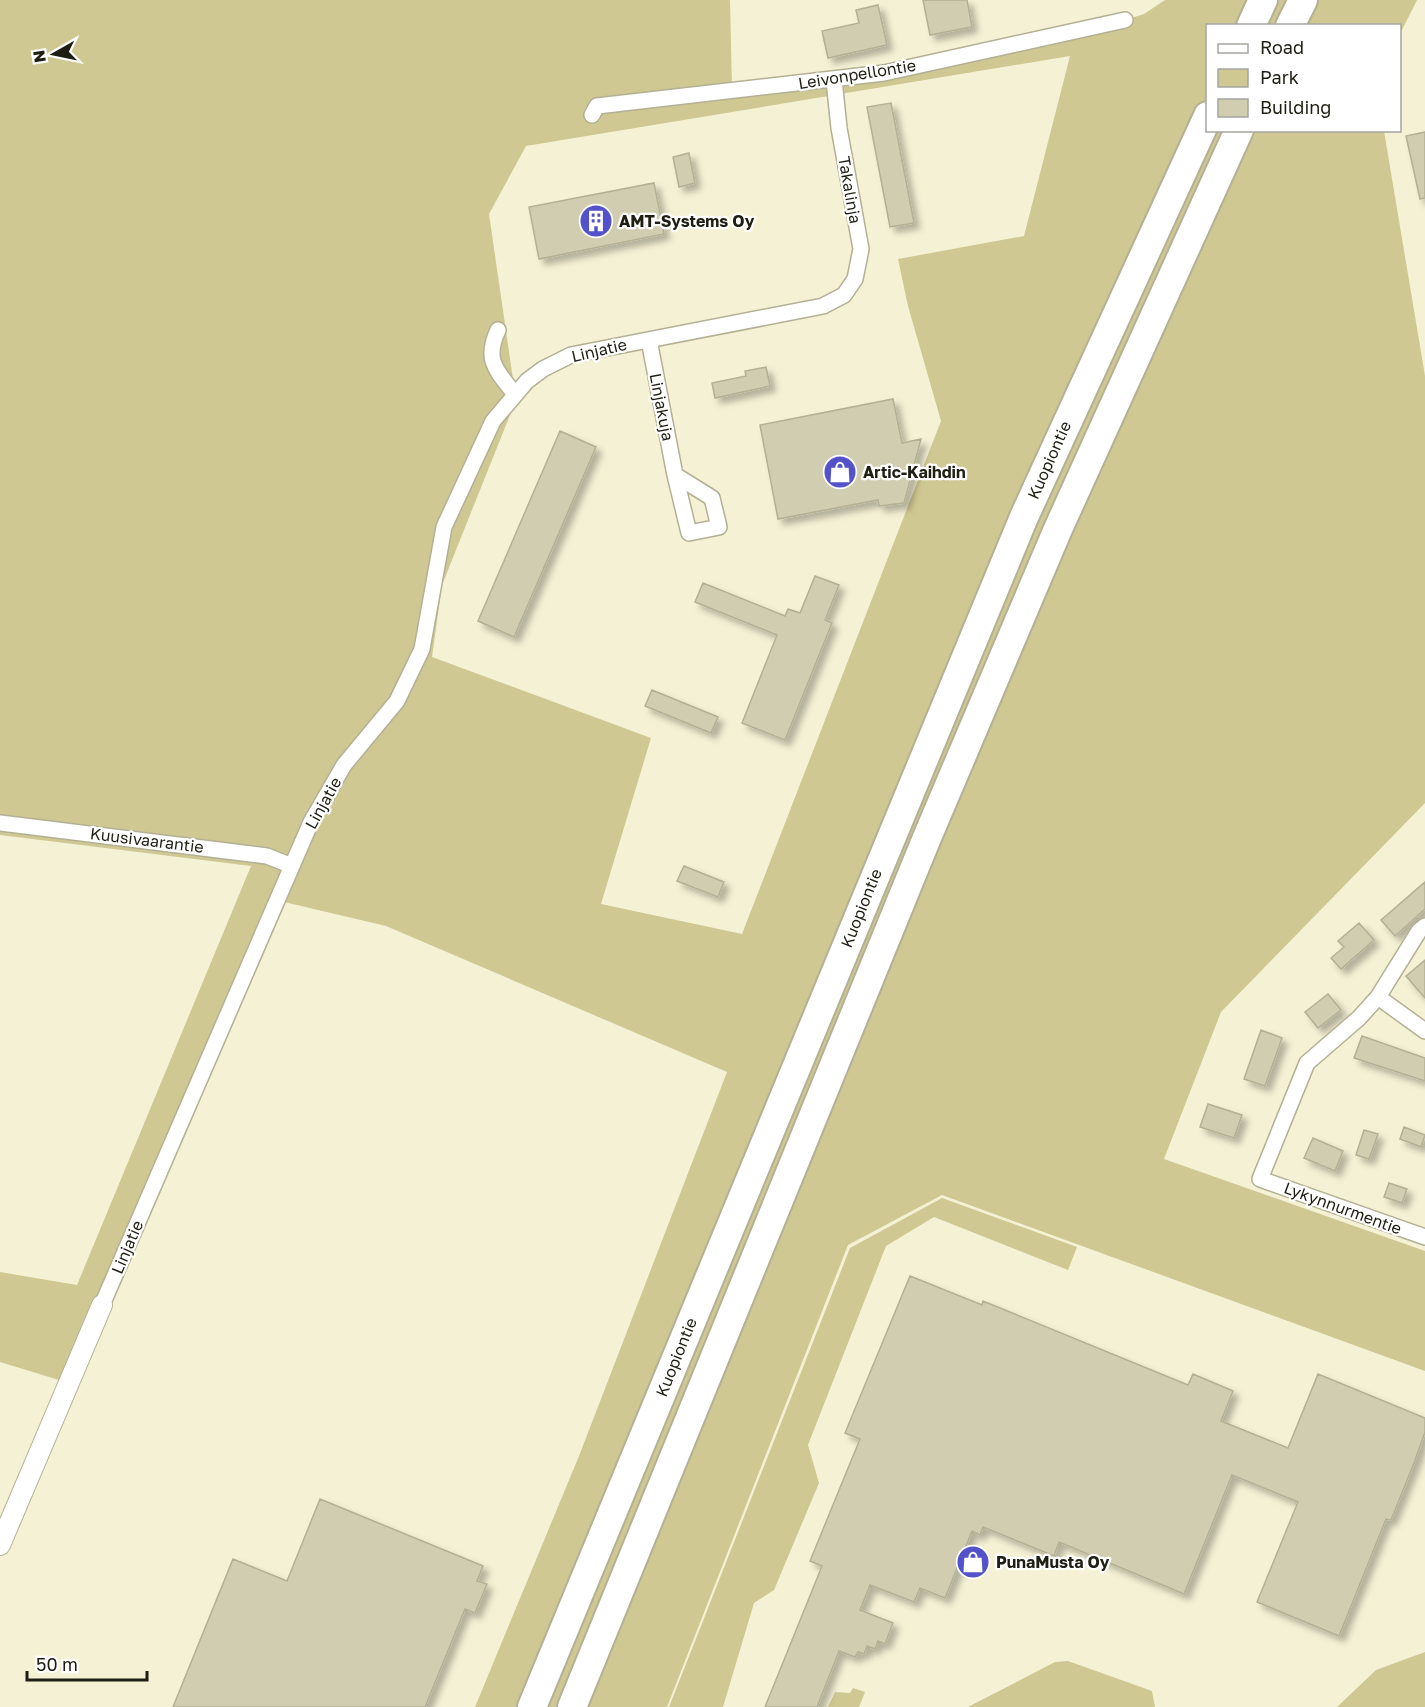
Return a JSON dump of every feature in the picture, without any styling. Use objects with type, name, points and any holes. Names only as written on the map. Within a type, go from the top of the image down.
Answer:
[{"type":"highway","points":[[1252,24],[1263,0]]},
{"type":"highway","points":[[1291,24],[1303,0]]},
{"type":"highway","name":"Kuopiontie","points":[[532,1707],[1024,517],[1206,120]]},
{"type":"highway","points":[[572,1707],[926,840],[1053,539],[1238,132]]},
{"type":"street","name":"Leivonpellontie","points":[[592,115],[597,106],[674,95],[884,73],[1125,20]]},
{"type":"street","name":"Takalinja","points":[[834,80],[839,128],[861,249],[855,279],[844,295]]},
{"type":"street","name":"Linjatie","points":[[0,1545],[311,822],[344,765],[397,701],[422,649],[444,527],[493,421],[514,393],[543,369],[571,355],[823,306],[844,295]]},
{"type":"street","points":[[498,330],[491,350],[492,360],[514,393]]},
{"type":"street","name":"Linjakuja","points":[[649,340],[675,475]]},
{"type":"street","name":"Kuusivaarantie","points":[[0,823],[267,856],[292,866]]},
{"type":"street","points":[[1425,926],[1419,930],[1377,997],[1425,1031]]},
{"type":"street","name":"Lykynnurmentie","points":[[1377,997],[1359,1018],[1307,1063],[1260,1179],[1425,1237]]},
{"type":"green space","points":[[0,0],[730,0],[732,89],[834,80],[1125,20],[1144,14],[1165,0],[1417,0],[1401,32],[1401,24],[1206,24],[1206,132],[1384,132],[1425,376],[1425,803],[1221,1012],[1164,1159],[1425,1251],[1425,1371],[942,1195],[848,1245],[667,1707],[475,1707],[579,1456],[727,1072],[386,926],[280,901],[72,1384],[0,1362],[0,1272],[77,1285],[251,866],[0,835]],"holes":[[[1070,56],[1024,236],[898,259],[908,306],[941,421],[742,934],[601,904],[651,738],[432,657],[442,585],[516,400],[489,214],[526,146]]]},
{"type":"green space","points":[[942,1198],[1077,1247],[1068,1270],[934,1217],[886,1246],[808,1445],[819,1483],[774,1590],[754,1603],[723,1707],[669,1707],[850,1248]]},
{"type":"green space","points":[[1425,1652],[1425,1707],[1337,1707],[1376,1670]]},
{"type":"green space","points":[[1068,1661],[1152,1691],[1155,1707],[968,1707],[1055,1662]]},
{"type":"green space","points":[[853,1688],[865,1692],[859,1707],[828,1707],[835,1692],[850,1693]]},
{"type":"building","points":[[923,0],[967,0],[972,27],[930,35]]},
{"type":"building","points":[[878,5],[887,45],[828,58],[822,31],[859,23],[856,10]]},
{"type":"building","points":[[891,103],[914,223],[890,227],[867,107]]},
{"type":"building","points":[[1425,132],[1425,198],[1420,199],[1406,136]]},
{"type":"building","points":[[689,153],[695,183],[679,187],[673,157]]},
{"type":"building","name":"AMT-Systems Oy","points":[[654,183],[664,234],[539,259],[529,207]]},
{"type":"building","points":[[766,367],[770,386],[715,398],[712,383],[746,376],[745,371]]},
{"type":"building","name":"Artic-Kaihdin","points":[[893,399],[902,443],[921,439],[904,503],[879,506],[878,500],[778,519],[760,425]]},
{"type":"building","points":[[560,431],[596,447],[514,637],[478,621]]},
{"type":"building","points":[[815,576],[839,585],[825,620],[832,623],[785,740],[742,723],[777,635],[695,602],[703,583],[785,616],[788,609],[800,613]]},
{"type":"building","points":[[652,690],[718,717],[711,733],[645,706]]},
{"type":"building","points":[[684,866],[724,882],[718,897],[677,881]]},
{"type":"building","points":[[1425,882],[1425,909],[1395,936],[1381,920]]},
{"type":"building","points":[[1359,923],[1374,940],[1341,969],[1331,958],[1344,947],[1338,941]]},
{"type":"building","points":[[1425,960],[1425,998],[1406,976]]},
{"type":"building","points":[[1328,994],[1341,1010],[1318,1028],[1305,1012]]},
{"type":"building","points":[[1261,1030],[1282,1038],[1265,1086],[1244,1079]]},
{"type":"building","points":[[1362,1036],[1425,1058],[1425,1081],[1354,1058]]},
{"type":"building","points":[[1208,1104],[1242,1115],[1234,1138],[1200,1127]]},
{"type":"building","points":[[1404,1127],[1425,1135],[1421,1147],[1400,1139]]},
{"type":"building","points":[[1364,1130],[1378,1134],[1369,1159],[1356,1155]]},
{"type":"building","points":[[1313,1138],[1343,1151],[1335,1171],[1304,1158]]},
{"type":"building","points":[[1389,1183],[1407,1189],[1402,1203],[1384,1197]]},
{"type":"building","points":[[910,1276],[982,1305],[983,1301],[1188,1385],[1193,1374],[1233,1391],[1221,1421],[1288,1448],[1318,1374],[1425,1418],[1425,1432],[1414,1463],[1391,1520],[1386,1519],[1339,1636],[1257,1602],[1298,1502],[1232,1475],[1184,1594],[1059,1542],[1054,1556],[983,1527],[980,1535],[972,1531],[945,1598],[920,1588],[914,1602],[870,1585],[860,1610],[893,1623],[885,1644],[878,1641],[875,1649],[867,1646],[864,1654],[858,1652],[855,1657],[839,1651],[817,1707],[765,1707],[822,1566],[810,1561],[860,1439],[845,1433]]},
{"type":"building","points":[[320,1499],[483,1566],[477,1581],[487,1584],[475,1613],[465,1609],[425,1707],[173,1707],[233,1559],[287,1581]]},
{"type":"place","name":"AMT-Systems Oy","points":[[596,221]]},
{"type":"place","name":"Artic-Kaihdin","points":[[840,472]]},
{"type":"place","name":"PunaMusta Oy","points":[[973,1562]]}]
